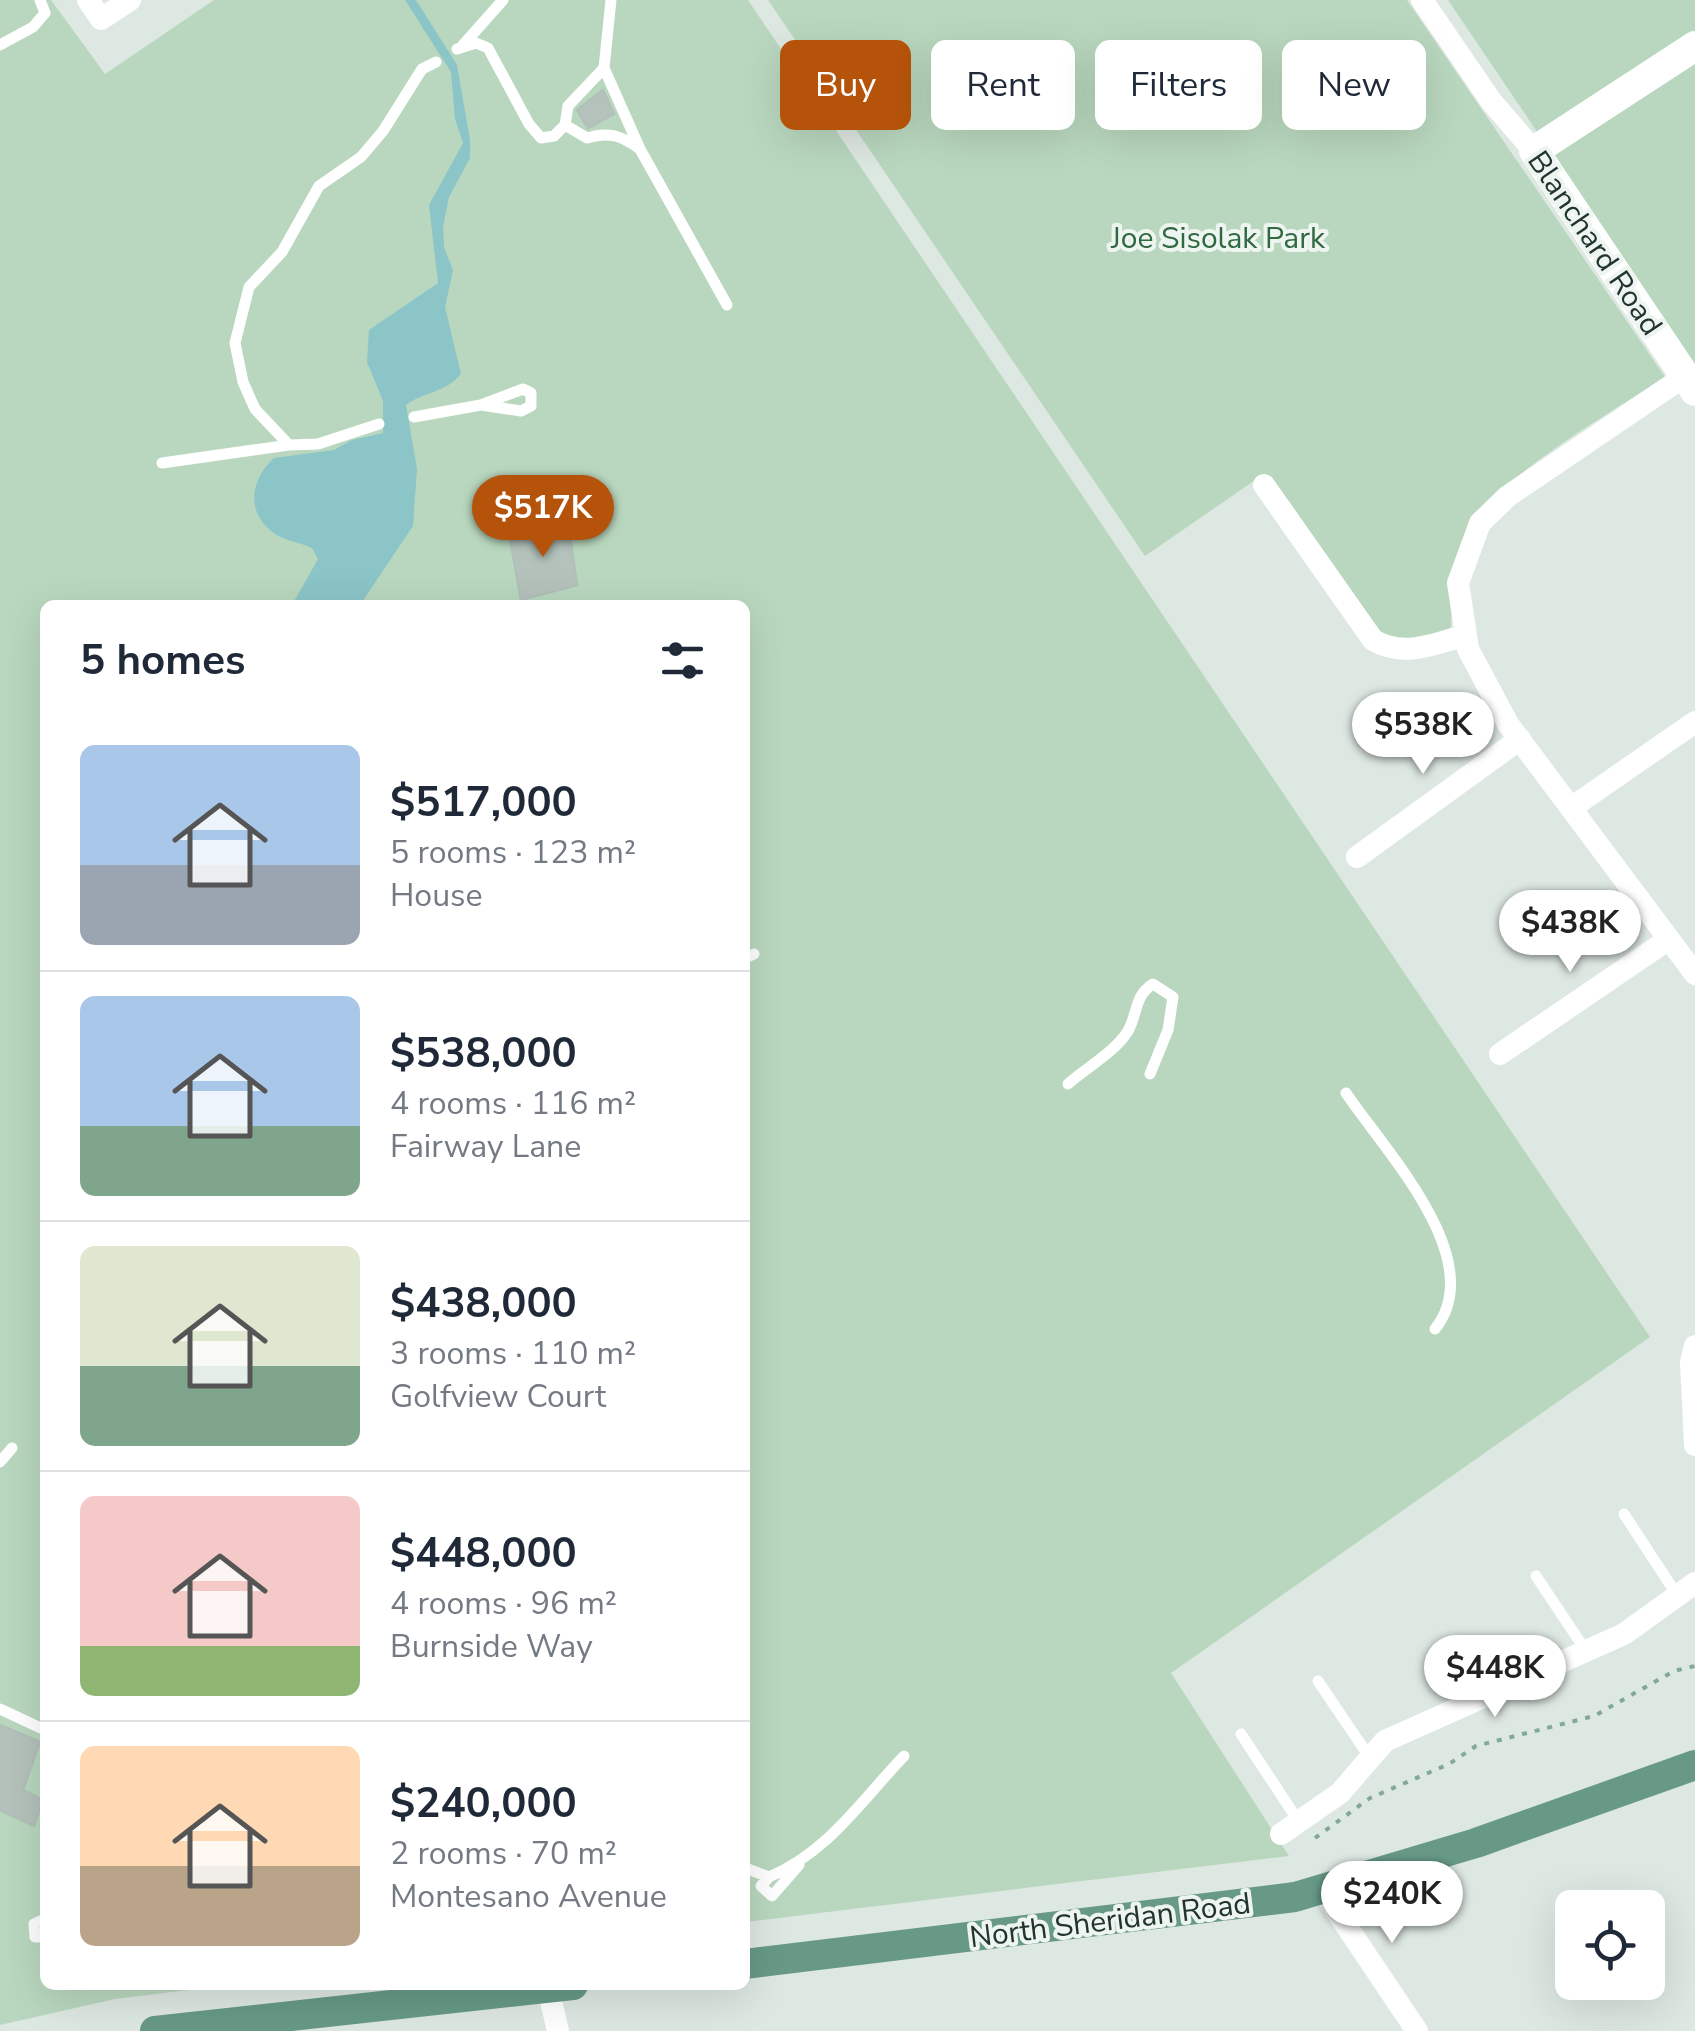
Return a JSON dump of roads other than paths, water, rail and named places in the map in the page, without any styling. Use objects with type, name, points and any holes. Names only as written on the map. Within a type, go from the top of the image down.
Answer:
[{"type":"main road","name":"North Sheridan Road","points":[[750,1963],[1323,1890],[1476,1843],[1695,1765]]},
{"type":"main road","points":[[155,2031],[520,1990]]},
{"type":"street","points":[[94,10],[130,0]]},
{"type":"street","name":"Blanchard Road","points":[[1422,0],[1491,102],[1534,151],[1690,383]]},
{"type":"street","points":[[1534,151],[1695,46]]},
{"type":"street","points":[[1690,383],[1508,496],[1480,523],[1458,583],[1468,649],[1520,740],[1695,974]]},
{"type":"street","points":[[1264,485],[1373,640],[1387,648],[1409,650],[1466,635]]},
{"type":"street","points":[[1571,808],[1695,722]]},
{"type":"street","points":[[1357,857],[1520,740]]},
{"type":"street","points":[[1500,1054],[1669,939]]},
{"type":"street","points":[[1695,1346],[1691,1362],[1695,1445]]},
{"type":"street","points":[[1295,1833],[1340,1794],[1385,1741],[1624,1634],[1686,1589]]},
{"type":"street","points":[[1323,1890],[1417,2031]]},
{"type":"street","points":[[556,1990],[558,2031]]},
{"type":"lane","points":[[0,45],[33,27],[45,13],[40,0]]},
{"type":"lane","points":[[503,0],[457,49],[476,44],[488,48],[529,124],[541,138],[554,136],[565,126],[568,106],[604,68]]},
{"type":"lane","points":[[611,0],[604,68],[640,150],[727,305]]},
{"type":"lane","points":[[289,445],[255,409],[243,382],[235,343],[249,286],[282,252],[319,186],[361,157],[422,69],[436,62]]},
{"type":"lane","points":[[565,126],[587,138],[603,133],[622,136],[640,150]]},
{"type":"lane","points":[[414,417],[481,405]]},
{"type":"lane","points":[[162,463],[318,444],[379,424]]},
{"type":"lane","points":[[1068,1084],[1117,1044],[1128,1030],[1141,992],[1153,984],[1173,996],[1168,1030],[1150,1074]]},
{"type":"lane","points":[[1346,1093],[1449,1251],[1451,1293],[1445,1316],[1435,1330]]},
{"type":"lane","points":[[0,1462],[12,1448]]},
{"type":"lane","points":[[1624,1514],[1686,1589]]},
{"type":"lane","points":[[1536,1576],[1586,1651]]},
{"type":"lane","points":[[1318,1680],[1370,1758]]},
{"type":"lane","points":[[0,1710],[40,1728]]},
{"type":"lane","points":[[1241,1734],[1295,1833]]},
{"type":"lane","points":[[798,1865],[769,1877],[761,1886],[772,1896],[904,1756]]},
{"type":"lane","points":[[750,1870],[769,1877]]},
{"type":"water","points":[[405,0],[416,0],[457,65],[470,140],[470,158],[449,197],[443,227],[444,247],[453,270],[445,307],[461,374],[448,385],[406,405],[417,469],[413,526],[363,600],[295,600],[318,559],[312,548],[283,538],[265,526],[255,507],[256,486],[274,458],[334,450],[352,440],[383,433],[383,401],[367,362],[369,330],[438,283],[429,205],[463,143],[455,119],[451,72]]},
{"type":"park label","name":"Joe Sisolak Park","points":[[1218,238]]}]
